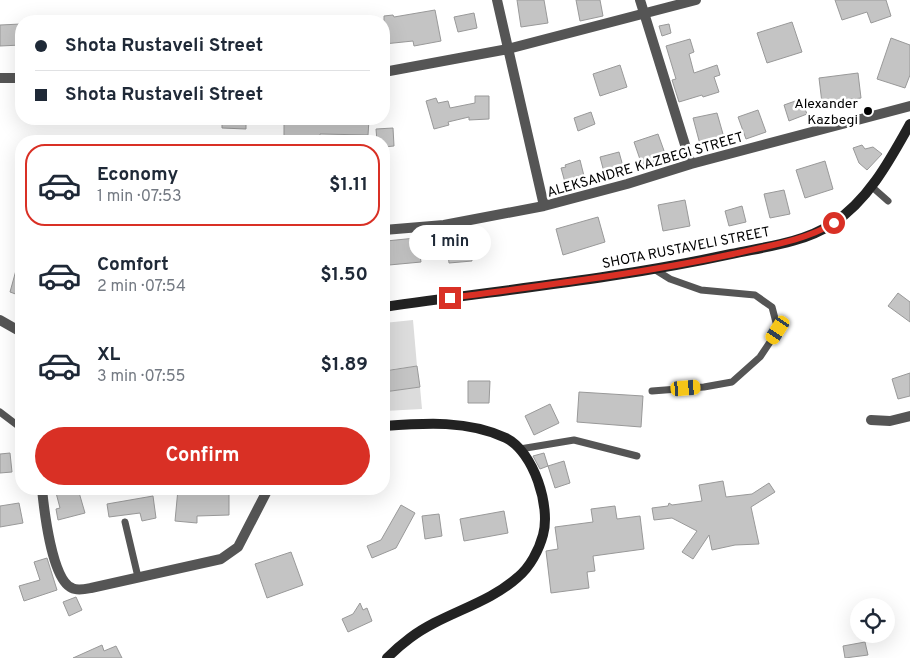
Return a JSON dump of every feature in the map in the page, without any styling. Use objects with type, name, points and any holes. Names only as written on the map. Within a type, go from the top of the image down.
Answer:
[{"type":"main road","name":"SHOTA RUSTAVELI STREET","points":[[390,306],[654,270],[783,243],[822,230],[859,201],[893,155],[909,128]]},
{"type":"main road","points":[[387,658],[410,638],[495,594],[520,577],[535,556],[544,535],[545,512],[541,489],[531,465],[520,449],[508,439],[487,430],[460,425],[430,423],[390,426]]},
{"type":"street","points":[[497,0],[544,206]]},
{"type":"street","points":[[640,0],[691,164]]},
{"type":"street","points":[[390,71],[508,49],[696,0]]},
{"type":"street","points":[[0,78],[15,78]]},
{"type":"street","name":"ALEKSANDRE KAZBEGI STREET","points":[[390,230],[444,225],[544,206],[691,164],[910,106]]},
{"type":"street","points":[[0,320],[15,329]]},
{"type":"street","points":[[871,420],[890,421],[910,416]]},
{"type":"street","points":[[43,495],[55,562],[60,574],[72,588],[78,589],[91,588],[221,559],[238,547],[265,495]]},
{"type":"lane","points":[[871,186],[888,201]]},
{"type":"lane","points":[[652,391],[704,387],[732,382],[760,357],[778,330],[772,308],[755,296],[701,290],[670,279],[654,270]]},
{"type":"lane","points":[[0,412],[15,423]]},
{"type":"lane","points":[[520,449],[574,440],[637,456]]},
{"type":"lane","points":[[125,522],[138,577]]},
{"type":"shaded area","points":[[413,320],[417,366],[390,369],[390,322]]},
{"type":"shaded area","points":[[420,387],[422,409],[390,411],[390,391]]},
{"type":"building","points":[[517,0],[544,0],[548,23],[521,27]]},
{"type":"building","points":[[576,0],[600,0],[603,16],[580,21]]},
{"type":"building","points":[[835,0],[886,0],[891,16],[871,23],[867,12],[842,20]]},
{"type":"building","points":[[435,10],[441,41],[414,46],[413,41],[390,43],[390,15],[394,17]]},
{"type":"building","points":[[474,13],[477,28],[458,32],[454,17]]},
{"type":"building","points":[[792,22],[802,52],[767,63],[757,33]]},
{"type":"building","points":[[15,24],[15,45],[0,46],[0,25]]},
{"type":"building","points":[[669,24],[671,33],[662,36],[659,26]]},
{"type":"building","points":[[891,38],[910,45],[910,75],[905,88],[877,79]]},
{"type":"building","points":[[690,39],[694,52],[689,54],[694,73],[717,65],[720,75],[714,77],[719,92],[679,102],[672,80],[676,79],[666,46]]},
{"type":"building","points":[[620,65],[627,87],[600,96],[593,74]]},
{"type":"building","points":[[858,73],[861,98],[822,103],[819,78]]},
{"type":"building","points":[[475,96],[489,96],[489,119],[469,120],[469,117],[448,122],[449,125],[434,129],[426,101],[436,98],[438,103],[448,101],[450,108],[475,103]]},
{"type":"building","points":[[801,99],[807,114],[789,121],[784,105]]},
{"type":"building","points":[[758,110],[766,132],[746,139],[738,117]]},
{"type":"building","points":[[591,112],[595,124],[578,131],[574,118]]},
{"type":"building","points":[[717,113],[725,141],[701,148],[693,118]]},
{"type":"building","points":[[222,125],[246,125],[246,129],[222,128]]},
{"type":"building","points":[[284,125],[369,125],[368,135],[284,135]]},
{"type":"building","points":[[393,128],[394,146],[390,146],[390,135],[376,135],[376,129]]},
{"type":"building","points":[[658,134],[667,159],[643,168],[634,142]]},
{"type":"building","points":[[862,145],[865,149],[873,147],[882,154],[867,170],[859,163],[853,148]]},
{"type":"building","points":[[619,152],[624,170],[605,176],[600,157]]},
{"type":"building","points":[[580,160],[585,180],[566,186],[561,168]]},
{"type":"building","points":[[825,161],[833,189],[805,198],[796,170]]},
{"type":"building","points":[[784,190],[790,214],[770,218],[764,194]]},
{"type":"building","points":[[685,200],[690,226],[663,231],[658,205]]},
{"type":"building","points":[[742,206],[746,222],[729,226],[725,211]]},
{"type":"building","points":[[598,217],[605,242],[563,255],[556,229]]},
{"type":"building","points":[[469,232],[472,261],[449,263],[447,246],[419,249],[421,262],[390,265],[390,241],[426,237],[426,233],[437,233],[437,236]]},
{"type":"building","points":[[15,274],[15,294],[10,292]]},
{"type":"building","points":[[898,293],[910,302],[910,322],[888,306]]},
{"type":"building","points":[[417,366],[420,387],[390,391],[390,370]]},
{"type":"building","points":[[910,373],[910,396],[898,399],[892,379]]},
{"type":"building","points":[[468,381],[490,381],[489,403],[468,403]]},
{"type":"building","points":[[579,392],[643,396],[641,427],[577,422]]},
{"type":"building","points":[[550,404],[559,423],[534,435],[525,416]]},
{"type":"building","points":[[10,453],[12,472],[0,473],[0,454]]},
{"type":"building","points":[[544,453],[548,466],[540,469],[533,456]]},
{"type":"building","points":[[564,461],[570,483],[555,488],[548,466]]},
{"type":"building","points":[[723,481],[726,497],[752,494],[769,483],[775,492],[751,507],[759,544],[735,545],[712,550],[709,535],[693,559],[682,552],[697,531],[672,518],[654,520],[652,508],[668,506],[669,503],[672,505],[702,501],[699,485]]},
{"type":"building","points":[[57,495],[80,495],[85,513],[58,520],[56,509],[60,508]]},
{"type":"building","points":[[177,495],[229,495],[229,515],[197,516],[197,523],[175,521]]},
{"type":"building","points":[[153,496],[156,518],[142,521],[140,513],[109,517],[107,504]]},
{"type":"building","points":[[19,503],[23,523],[0,527],[0,506]]},
{"type":"building","points":[[401,505],[415,513],[396,548],[372,558],[367,546],[381,540]]},
{"type":"building","points":[[615,506],[617,519],[640,516],[644,549],[593,556],[595,571],[587,572],[589,588],[551,593],[546,551],[558,549],[555,527],[593,522],[591,509]]},
{"type":"building","points":[[504,511],[508,533],[464,541],[460,519]]},
{"type":"building","points":[[439,514],[442,536],[425,539],[422,516]]},
{"type":"building","points":[[291,552],[303,585],[267,598],[255,564]]},
{"type":"building","points":[[47,558],[57,590],[24,601],[19,586],[40,580],[34,562]]},
{"type":"building","points":[[76,597],[82,610],[69,616],[63,602]]},
{"type":"building","points":[[360,603],[363,610],[367,608],[372,621],[348,632],[342,619],[353,614]]},
{"type":"building","points":[[865,643],[868,655],[845,658],[843,646]]},
{"type":"building","points":[[102,645],[104,651],[116,646],[122,658],[73,658]]},
{"type":"place","name":"Alexander Kazbegi","points":[[868,111]]},
{"type":"route","points":[[450,298],[669,267],[783,243],[822,230],[834,223]]}]
